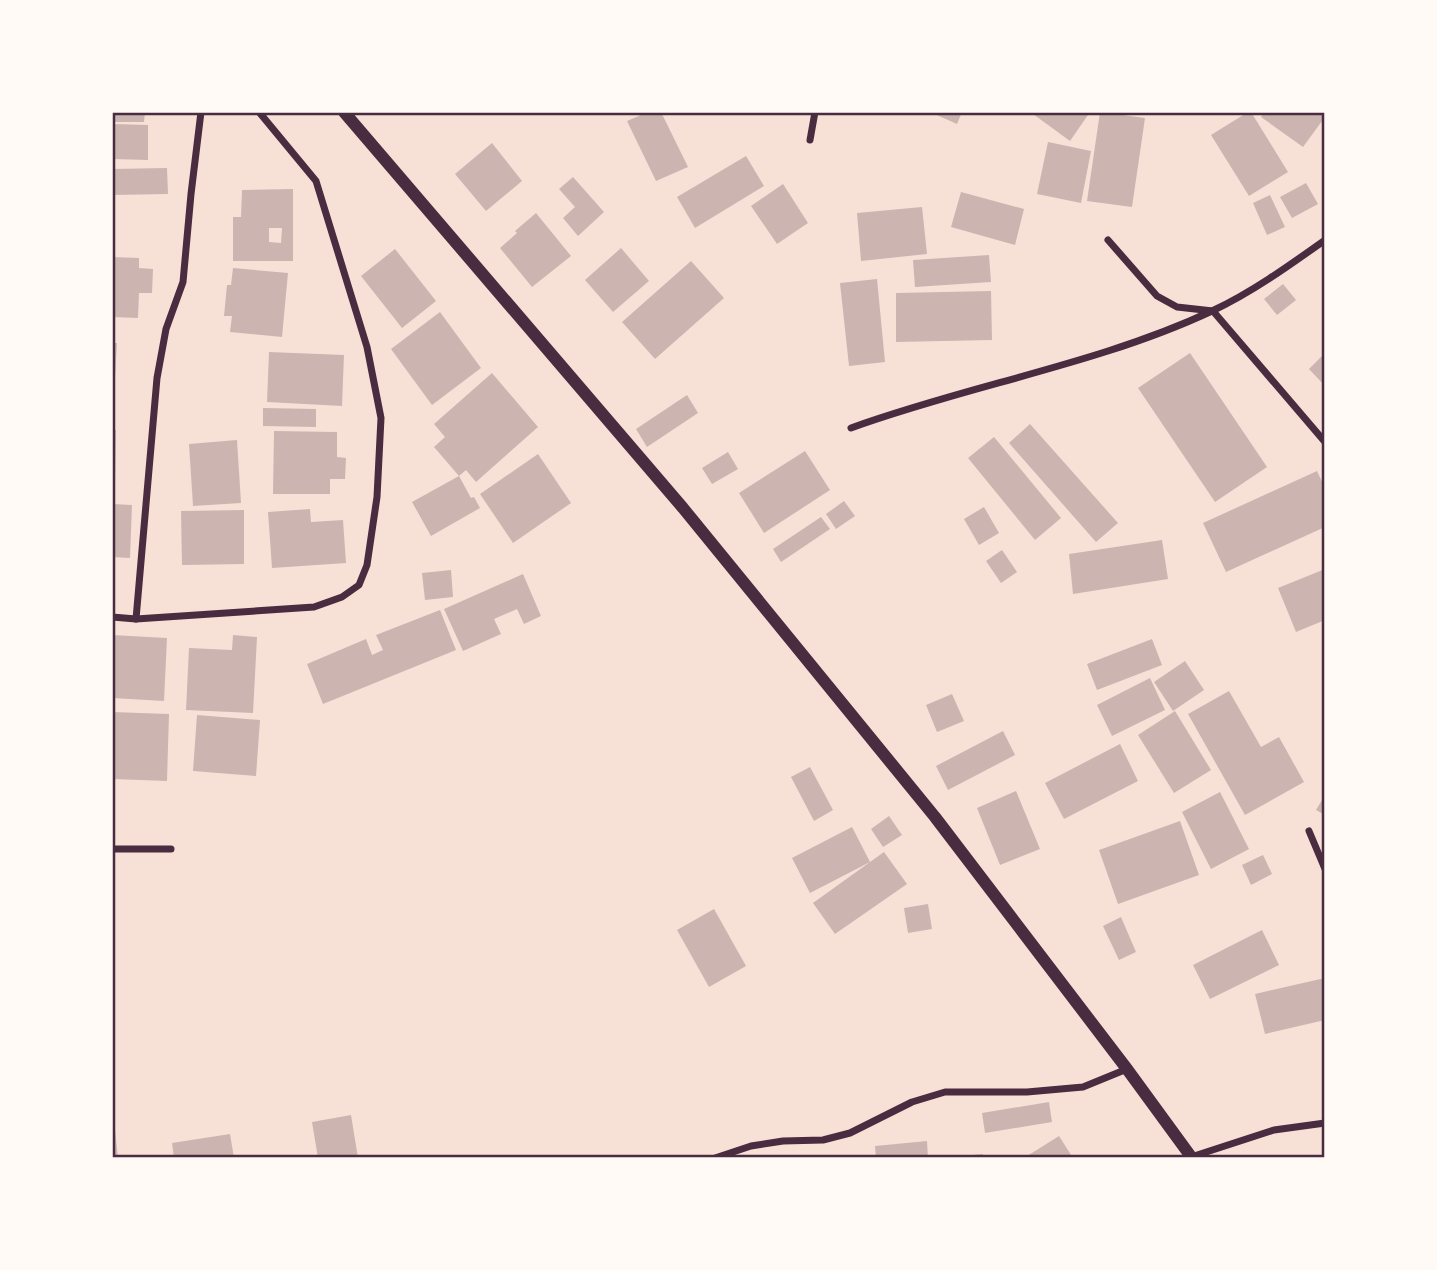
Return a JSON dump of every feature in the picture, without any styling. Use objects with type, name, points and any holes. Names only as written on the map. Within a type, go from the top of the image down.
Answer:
[{"type":"street","points":[[136,618],[158,378],[166,329],[183,282],[201,112]]},
{"type":"street","points":[[112,617],[136,618],[314,607],[342,597],[359,585],[367,565],[377,497],[381,418],[367,346],[316,181],[260,112]]},
{"type":"street","points":[[344,112],[692,519],[935,817],[1128,1069],[1192,1158],[1273,1130],[1325,1123]]},
{"type":"street","points":[[810,140],[815,112]]},
{"type":"street","points":[[1108,240],[1157,296],[1177,307],[1213,311],[1325,442]]},
{"type":"street","points":[[851,428],[894,412],[1120,347],[1213,311],[1292,264],[1325,240]]},
{"type":"street","points":[[1309,831],[1325,869]]},
{"type":"street","points":[[112,849],[171,849]]},
{"type":"street","points":[[715,1158],[751,1146],[783,1141],[823,1140],[850,1133],[912,1102],[945,1092],[1027,1092],[1083,1087],[1128,1069]]},
{"type":"building","points":[[112,112],[145,112],[144,122],[112,122]]},
{"type":"building","points":[[648,112],[661,112],[688,167],[656,181],[627,121]]},
{"type":"building","points":[[930,112],[962,112],[957,124]]},
{"type":"building","points":[[1090,112],[1070,141],[1033,114]]},
{"type":"building","points":[[1100,112],[1145,118],[1132,207],[1087,201]]},
{"type":"building","points":[[1251,112],[1288,172],[1249,196],[1211,135]]},
{"type":"building","points":[[1264,112],[1325,112],[1325,117],[1303,147],[1261,117]]},
{"type":"building","points":[[112,124],[148,125],[148,160],[112,159]]},
{"type":"building","points":[[1048,142],[1091,151],[1081,203],[1037,194]]},
{"type":"building","points":[[492,143],[522,181],[486,211],[455,174]]},
{"type":"building","points":[[746,156],[764,186],[695,228],[677,197]]},
{"type":"building","points":[[167,168],[168,194],[112,195],[112,169]]},
{"type":"building","points":[[573,177],[604,212],[578,236],[563,218],[575,207],[559,189]]},
{"type":"building","points":[[1306,183],[1318,204],[1292,218],[1280,197]]},
{"type":"building","points":[[783,184],[808,223],[777,244],[751,206]]},
{"type":"building","points":[[293,189],[293,261],[233,261],[233,217],[241,217],[242,190]],"holes":[[[269,228],[282,228],[281,243],[269,242]]]},
{"type":"building","points":[[961,192],[1024,209],[1015,245],[951,227]]},
{"type":"building","points":[[1270,195],[1285,227],[1267,235],[1253,203]]},
{"type":"building","points":[[922,207],[927,254],[861,261],[857,213]]},
{"type":"building","points":[[536,213],[571,256],[532,287],[500,248]]},
{"type":"building","points":[[621,248],[649,281],[613,312],[585,280]]},
{"type":"building","points":[[395,249],[436,301],[402,328],[361,276]]},
{"type":"building","points":[[989,255],[991,282],[915,287],[913,260]]},
{"type":"building","points":[[112,257],[139,258],[139,268],[153,269],[152,293],[139,293],[138,318],[112,317]]},
{"type":"building","points":[[691,261],[724,298],[655,359],[622,322]]},
{"type":"building","points":[[233,268],[288,273],[282,337],[230,332],[232,316],[224,316],[227,285],[231,285]]},
{"type":"building","points":[[877,279],[885,362],[849,366],[840,283]]},
{"type":"building","points":[[1283,284],[1296,300],[1277,315],[1264,299]]},
{"type":"building","points":[[991,291],[992,340],[896,342],[896,293]]},
{"type":"building","points":[[440,312],[481,368],[432,405],[391,349]]},
{"type":"building","points":[[112,343],[117,343],[114,395],[112,395]]},
{"type":"building","points":[[269,352],[344,355],[342,406],[267,402]]},
{"type":"building","points":[[1190,353],[1267,467],[1215,502],[1138,388]]},
{"type":"building","points":[[1325,353],[1325,386],[1309,369]]},
{"type":"building","points":[[492,373],[538,427],[476,482],[466,470],[459,476],[434,447],[445,437],[434,424]]},
{"type":"building","points":[[687,395],[698,413],[647,447],[636,429]]},
{"type":"building","points":[[263,408],[316,409],[316,427],[263,426]]},
{"type":"building","points":[[1030,424],[1118,523],[1096,542],[1009,443]]},
{"type":"building","points":[[112,430],[116,430],[115,483],[112,483]]},
{"type":"building","points":[[274,431],[337,432],[337,457],[346,458],[345,479],[330,479],[330,494],[273,494]]},
{"type":"building","points":[[994,437],[1061,518],[1035,540],[968,458]]},
{"type":"building","points":[[237,440],[241,503],[193,506],[189,444]]},
{"type":"building","points":[[805,451],[830,490],[764,533],[739,493]]},
{"type":"building","points":[[728,452],[738,469],[712,484],[702,468]]},
{"type":"building","points":[[538,454],[571,503],[513,543],[480,494]]},
{"type":"building","points":[[1317,471],[1325,488],[1325,527],[1226,572],[1203,523]]},
{"type":"building","points":[[459,476],[480,508],[431,536],[412,502]]},
{"type":"building","points":[[844,501],[855,516],[836,529],[826,514]]},
{"type":"building","points":[[112,504],[132,505],[130,558],[112,557]]},
{"type":"building","points":[[984,507],[999,533],[979,545],[964,519]]},
{"type":"building","points":[[310,509],[311,522],[343,520],[346,563],[272,568],[268,512]]},
{"type":"building","points":[[244,510],[244,564],[182,565],[181,511]]},
{"type":"building","points":[[821,517],[830,529],[781,562],[773,549]]},
{"type":"building","points":[[1162,540],[1168,579],[1073,594],[1069,554]]},
{"type":"building","points":[[1002,550],[1017,572],[1001,583],[986,561]]},
{"type":"building","points":[[1325,569],[1325,620],[1296,632],[1278,588]]},
{"type":"building","points":[[451,570],[453,597],[425,600],[422,573]]},
{"type":"building","points":[[523,574],[541,616],[524,624],[517,609],[494,619],[501,634],[463,651],[444,609]]},
{"type":"building","points":[[440,610],[456,650],[323,704],[307,664],[366,639],[372,655],[383,650],[376,635]]},
{"type":"building","points":[[112,635],[167,638],[164,701],[112,698]]},
{"type":"building","points":[[233,635],[257,637],[253,713],[186,710],[189,648],[232,650]]},
{"type":"building","points":[[1152,639],[1162,665],[1097,690],[1087,664]]},
{"type":"building","points":[[1185,661],[1204,690],[1173,711],[1154,682]]},
{"type":"building","points":[[1150,678],[1165,710],[1112,736],[1097,705]]},
{"type":"building","points":[[1229,691],[1261,747],[1279,737],[1304,782],[1245,815],[1188,714]]},
{"type":"building","points":[[952,694],[964,721],[937,732],[926,705]]},
{"type":"building","points":[[1175,711],[1211,770],[1174,793],[1138,735]]},
{"type":"building","points":[[112,712],[169,714],[167,781],[112,779]]},
{"type":"building","points":[[197,715],[260,720],[256,776],[193,771]]},
{"type":"building","points":[[1003,731],[1015,755],[948,790],[936,766]]},
{"type":"building","points":[[1120,744],[1138,781],[1064,819],[1045,783]]},
{"type":"building","points":[[810,767],[833,810],[814,821],[791,777]]},
{"type":"building","points":[[1016,791],[1040,849],[1000,865],[977,808]]},
{"type":"building","points":[[1220,792],[1249,849],[1211,869],[1182,812]]},
{"type":"building","points":[[1325,795],[1325,815],[1316,810]]},
{"type":"building","points":[[889,816],[902,835],[883,847],[871,829]]},
{"type":"building","points":[[1180,821],[1199,875],[1118,904],[1099,850]]},
{"type":"building","points":[[852,827],[870,862],[810,893],[792,858]]},
{"type":"building","points":[[884,852],[907,884],[835,934],[813,903]]},
{"type":"building","points":[[1263,855],[1272,874],[1251,885],[1242,865]]},
{"type":"building","points":[[928,904],[932,929],[908,933],[904,908]]},
{"type":"building","points":[[714,909],[746,966],[709,987],[677,930]]},
{"type":"building","points":[[1121,917],[1136,952],[1119,960],[1103,926]]},
{"type":"building","points":[[1262,930],[1279,965],[1210,999],[1193,965]]},
{"type":"building","points":[[1325,978],[1325,1020],[1265,1034],[1255,994]]},
{"type":"building","points":[[1049,1102],[1052,1122],[985,1133],[982,1113]]},
{"type":"building","points":[[351,1115],[358,1158],[318,1158],[312,1122]]},
{"type":"building","points":[[112,1130],[115,1130],[118,1158],[112,1158]]},
{"type":"building","points":[[230,1134],[234,1158],[174,1158],[172,1143]]},
{"type":"building","points":[[1059,1136],[1073,1158],[1024,1158]]},
{"type":"building","points":[[927,1141],[928,1158],[876,1158],[875,1146]]},
{"type":"building","points":[[983,1154],[983,1158],[962,1158],[962,1156]]}]
